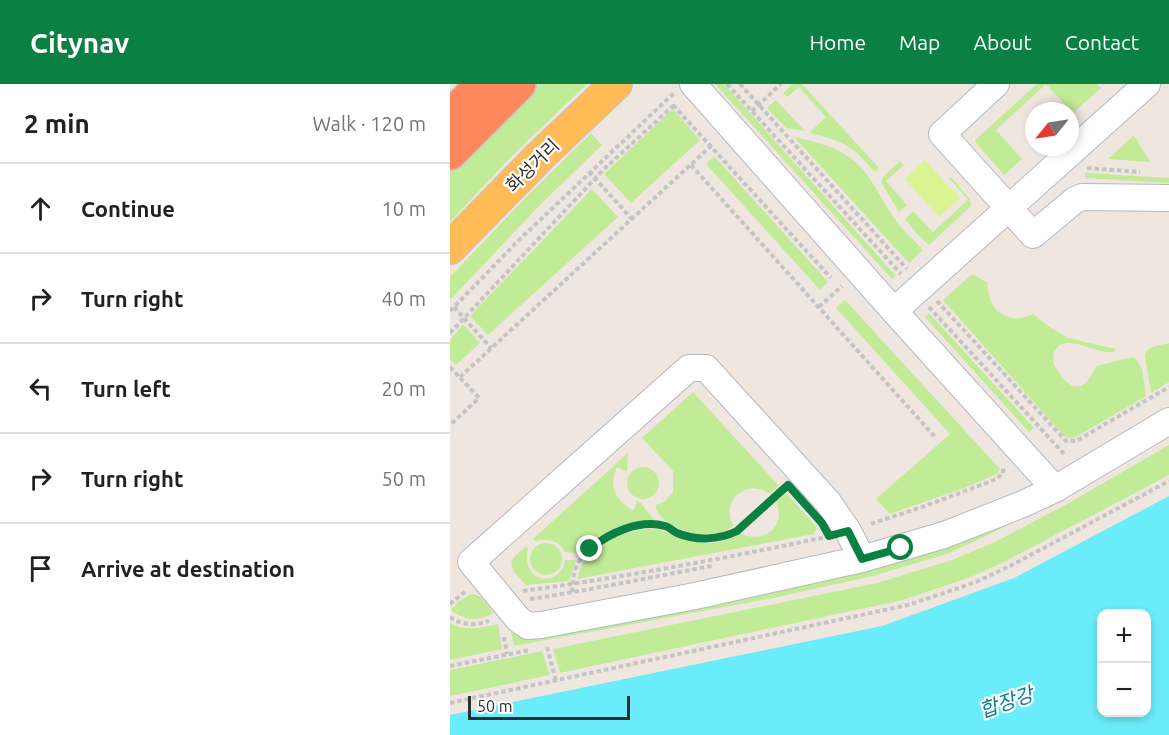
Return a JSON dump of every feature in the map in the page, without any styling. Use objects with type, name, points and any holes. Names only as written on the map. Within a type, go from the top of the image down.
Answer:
[{"type":"highway","points":[[450,117],[482,84]]},
{"type":"highway","points":[[450,153],[519,84]]},
{"type":"main road","name":"화성거리","points":[[450,248],[540,156],[616,84]]},
{"type":"street","points":[[996,84],[942,134],[1033,235],[1070,204],[1082,197],[1169,198]]},
{"type":"street","points":[[894,311],[1147,84]]},
{"type":"street","points":[[689,86],[1055,489]]},
{"type":"street","points":[[862,559],[834,532],[828,502],[706,368],[689,368],[471,562],[518,619],[528,626],[695,596],[862,559],[944,535],[1055,489],[1169,421]]},
{"type":"path","points":[[752,111],[781,84]]},
{"type":"path","points":[[450,333],[595,179],[673,105],[689,86]]},
{"type":"path","points":[[450,311],[589,172],[689,86]]},
{"type":"path","points":[[673,105],[832,279]]},
{"type":"path","points":[[460,377],[718,140]]},
{"type":"path","points":[[691,165],[936,438]]},
{"type":"path","points":[[1084,168],[1151,173]]},
{"type":"path","points":[[589,172],[632,219]]},
{"type":"path","points":[[819,307],[847,282]]},
{"type":"path","points":[[454,307],[491,348]]},
{"type":"path","points":[[450,367],[479,398],[450,425]]},
{"type":"path","points":[[522,591],[737,556],[904,514],[994,480],[1003,474],[1001,465]]},
{"type":"path","points":[[450,703],[908,606],[976,582],[1010,566],[1169,481]]},
{"type":"path","points":[[572,592],[574,573],[581,558],[603,538],[626,528],[650,525],[664,526],[679,534],[696,537],[729,535],[737,531],[788,485]]},
{"type":"path","points":[[517,585],[528,599]]},
{"type":"path","points":[[450,617],[464,624],[477,624],[495,618]]},
{"type":"path","points":[[548,651],[556,681]]},
{"type":"green space","points":[[539,84],[587,84],[511,157],[450,222],[450,173]]},
{"type":"green space","points":[[715,84],[724,84],[896,276],[892,279]]},
{"type":"green space","points":[[793,84],[802,84],[879,168],[875,172],[848,146],[810,132],[826,117],[799,87],[787,97],[783,93]]},
{"type":"green space","points":[[1037,84],[1046,84],[996,130],[1022,159],[1004,175],[975,140]]},
{"type":"green space","points":[[1046,84],[1097,84],[1101,88],[1079,108],[1079,102],[1063,102]]},
{"type":"green space","points":[[776,100],[805,131],[786,128],[767,108]]},
{"type":"green space","points":[[673,109],[700,140],[631,203],[604,174]]},
{"type":"green space","points":[[591,133],[602,145],[539,206],[450,300],[450,277]]},
{"type":"green space","points":[[1134,135],[1150,162],[1108,159]]},
{"type":"green space","points":[[794,137],[827,146],[854,161],[870,179],[895,220],[923,250],[909,263]]},
{"type":"green space","points":[[714,156],[828,282],[820,290],[706,164]]},
{"type":"green space","points":[[925,160],[960,198],[939,217],[905,179]]},
{"type":"green space","points":[[900,161],[904,165],[886,181],[907,205],[899,212],[881,182],[883,177]]},
{"type":"green space","points":[[1085,173],[1169,178],[1169,183],[1085,178]]},
{"type":"green space","points":[[951,177],[970,199],[971,206],[929,245],[905,219],[913,211],[933,232],[968,200],[949,178]]},
{"type":"green space","points":[[592,189],[618,217],[488,335],[470,316]]},
{"type":"green space","points":[[972,274],[988,283],[988,293],[995,308],[1008,317],[1016,318],[1033,314],[1068,338],[1116,349],[1115,352],[1108,352],[1073,343],[1059,345],[1054,352],[1053,362],[1066,382],[1081,386],[1086,383],[1097,366],[1132,357],[1142,368],[1146,396],[1076,437],[1071,439],[1064,436],[943,300]]},
{"type":"green space","points":[[845,300],[999,468],[997,474],[890,514],[876,499],[950,434],[836,308]]},
{"type":"green space","points":[[929,313],[1034,428],[1029,432],[925,317]]},
{"type":"green space","points":[[463,324],[480,343],[456,365],[450,359],[450,340]]},
{"type":"green space","points":[[1169,343],[1169,382],[1151,393],[1146,353],[1154,347]]},
{"type":"green space","points":[[693,392],[779,486],[770,494],[752,489],[738,494],[730,508],[733,526],[717,533],[699,534],[682,530],[661,517],[655,506],[665,501],[673,492],[673,471],[642,438]]},
{"type":"green space","points":[[1169,445],[1169,475],[971,577],[903,600],[560,673],[553,649],[877,583],[952,560],[995,542],[1067,504]]},
{"type":"green space","points":[[628,453],[627,472],[617,467],[613,486],[621,501],[632,510],[637,501],[640,502],[655,521],[644,521],[614,529],[596,539],[579,553],[565,552],[552,541],[533,539]]},
{"type":"green space","points":[[643,467],[654,472],[659,483],[654,494],[643,499],[632,494],[627,483],[632,472]]},
{"type":"green space","points":[[786,493],[817,528],[814,534],[577,579],[583,562],[596,548],[633,531],[659,530],[702,543],[717,543],[739,533],[756,537],[764,535],[775,526],[779,511],[776,502]]},
{"type":"green space","points":[[1060,498],[947,554],[873,576],[768,599],[514,646],[508,617],[520,633]]},
{"type":"green space","points":[[546,543],[557,548],[562,559],[557,570],[546,575],[535,570],[530,559],[535,548]]},
{"type":"green space","points":[[526,546],[528,566],[531,572],[538,577],[551,578],[561,570],[565,560],[576,560],[569,581],[526,585],[513,571],[511,562]]},
{"type":"green space","points":[[471,594],[482,598],[494,613],[483,618],[472,619],[462,617],[451,610],[458,602]]},
{"type":"green space","points":[[450,623],[462,628],[480,628],[498,624],[502,649],[450,660]]},
{"type":"green space","points":[[542,651],[550,675],[450,696],[450,670]]},
{"type":"water","name":"합장강","points":[[1169,496],[1169,735],[450,735],[450,715],[882,626],[1014,578]]},
{"type":"route","points":[[590,549],[603,538],[637,526],[664,526],[679,534],[696,537],[729,535],[737,531],[788,485],[822,523],[829,536],[848,531],[862,559],[901,548]]}]
